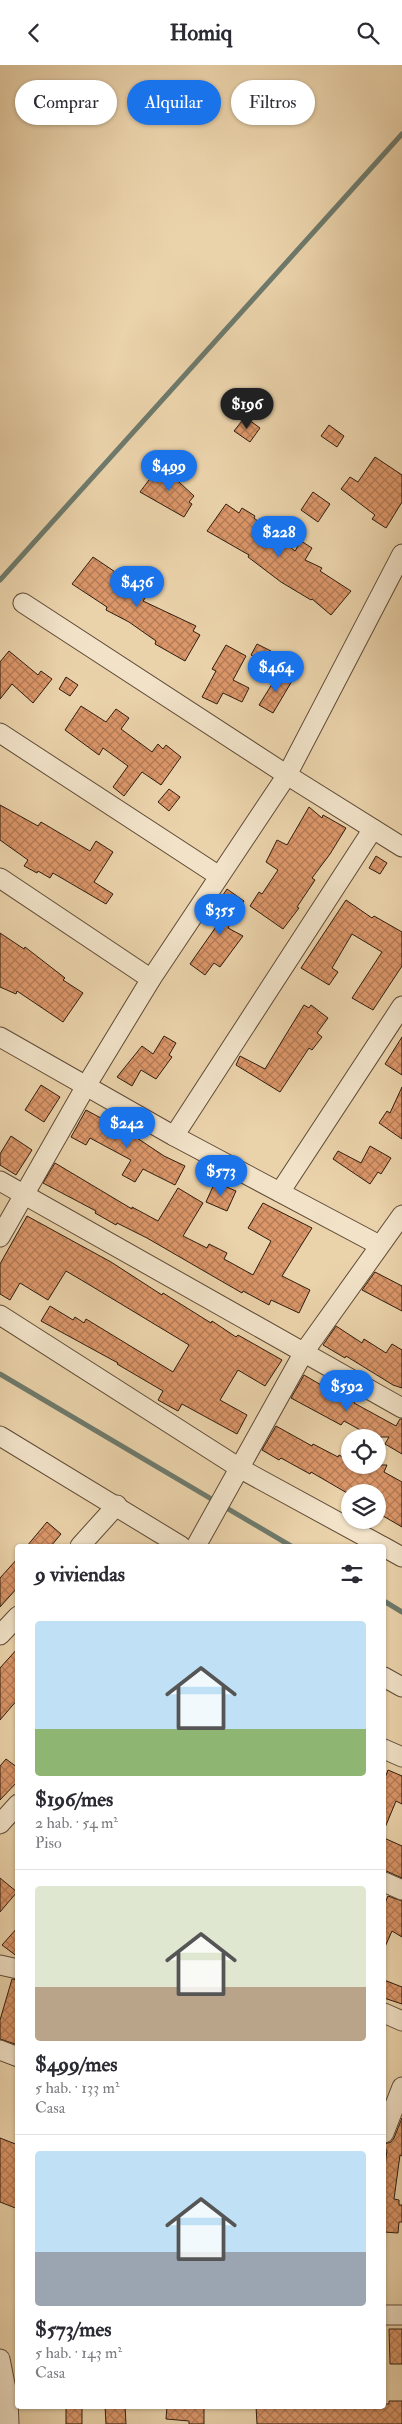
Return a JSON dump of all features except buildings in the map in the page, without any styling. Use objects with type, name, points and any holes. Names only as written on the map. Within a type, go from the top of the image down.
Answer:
[{"type":"street","points":[[0,1237],[86,1086],[151,979],[287,775],[402,554]]},
{"type":"street","points":[[23,603],[287,775],[402,847]]},
{"type":"street","points":[[0,733],[219,877]]},
{"type":"street","points":[[174,1136],[373,829]]},
{"type":"street","points":[[0,877],[151,979]]},
{"type":"street","points":[[280,1192],[402,1006]]},
{"type":"street","points":[[0,1037],[174,1136],[379,1245]]},
{"type":"street","points":[[0,1181],[402,1408]]},
{"type":"street","points":[[200,1539],[241,1469],[304,1352],[402,1215]]},
{"type":"street","points":[[0,1315],[241,1469],[378,1544]]},
{"type":"street","points":[[1,1439],[117,1505],[178,1544]]},
{"type":"street","points":[[82,1544],[117,1505]]},
{"type":"street","points":[[386,1549],[402,1557]]},
{"type":"street","points":[[0,1635],[15,1619]]},
{"type":"street","points":[[386,1678],[402,1687]]},
{"type":"street","points":[[386,1750],[402,1757]]},
{"type":"street","points":[[0,1824],[15,1807]]},
{"type":"street","points":[[386,1883],[402,1890]]},
{"type":"street","points":[[0,1965],[15,1968]]},
{"type":"street","points":[[386,2014],[402,2021]]},
{"type":"street","points":[[0,2049],[15,2056]]},
{"type":"street","points":[[386,2128],[402,2087]]},
{"type":"street","points":[[386,2315],[402,2315]]},
{"type":"street","points":[[0,2359],[8,2399],[9,2424]]},
{"type":"street","points":[[14,2424],[20,2409]]},
{"type":"waterway","points":[[0,580],[402,134]]},
{"type":"waterway","points":[[0,1374],[288,1544]]},
{"type":"waterway","points":[[386,1602],[402,1612]]}]
